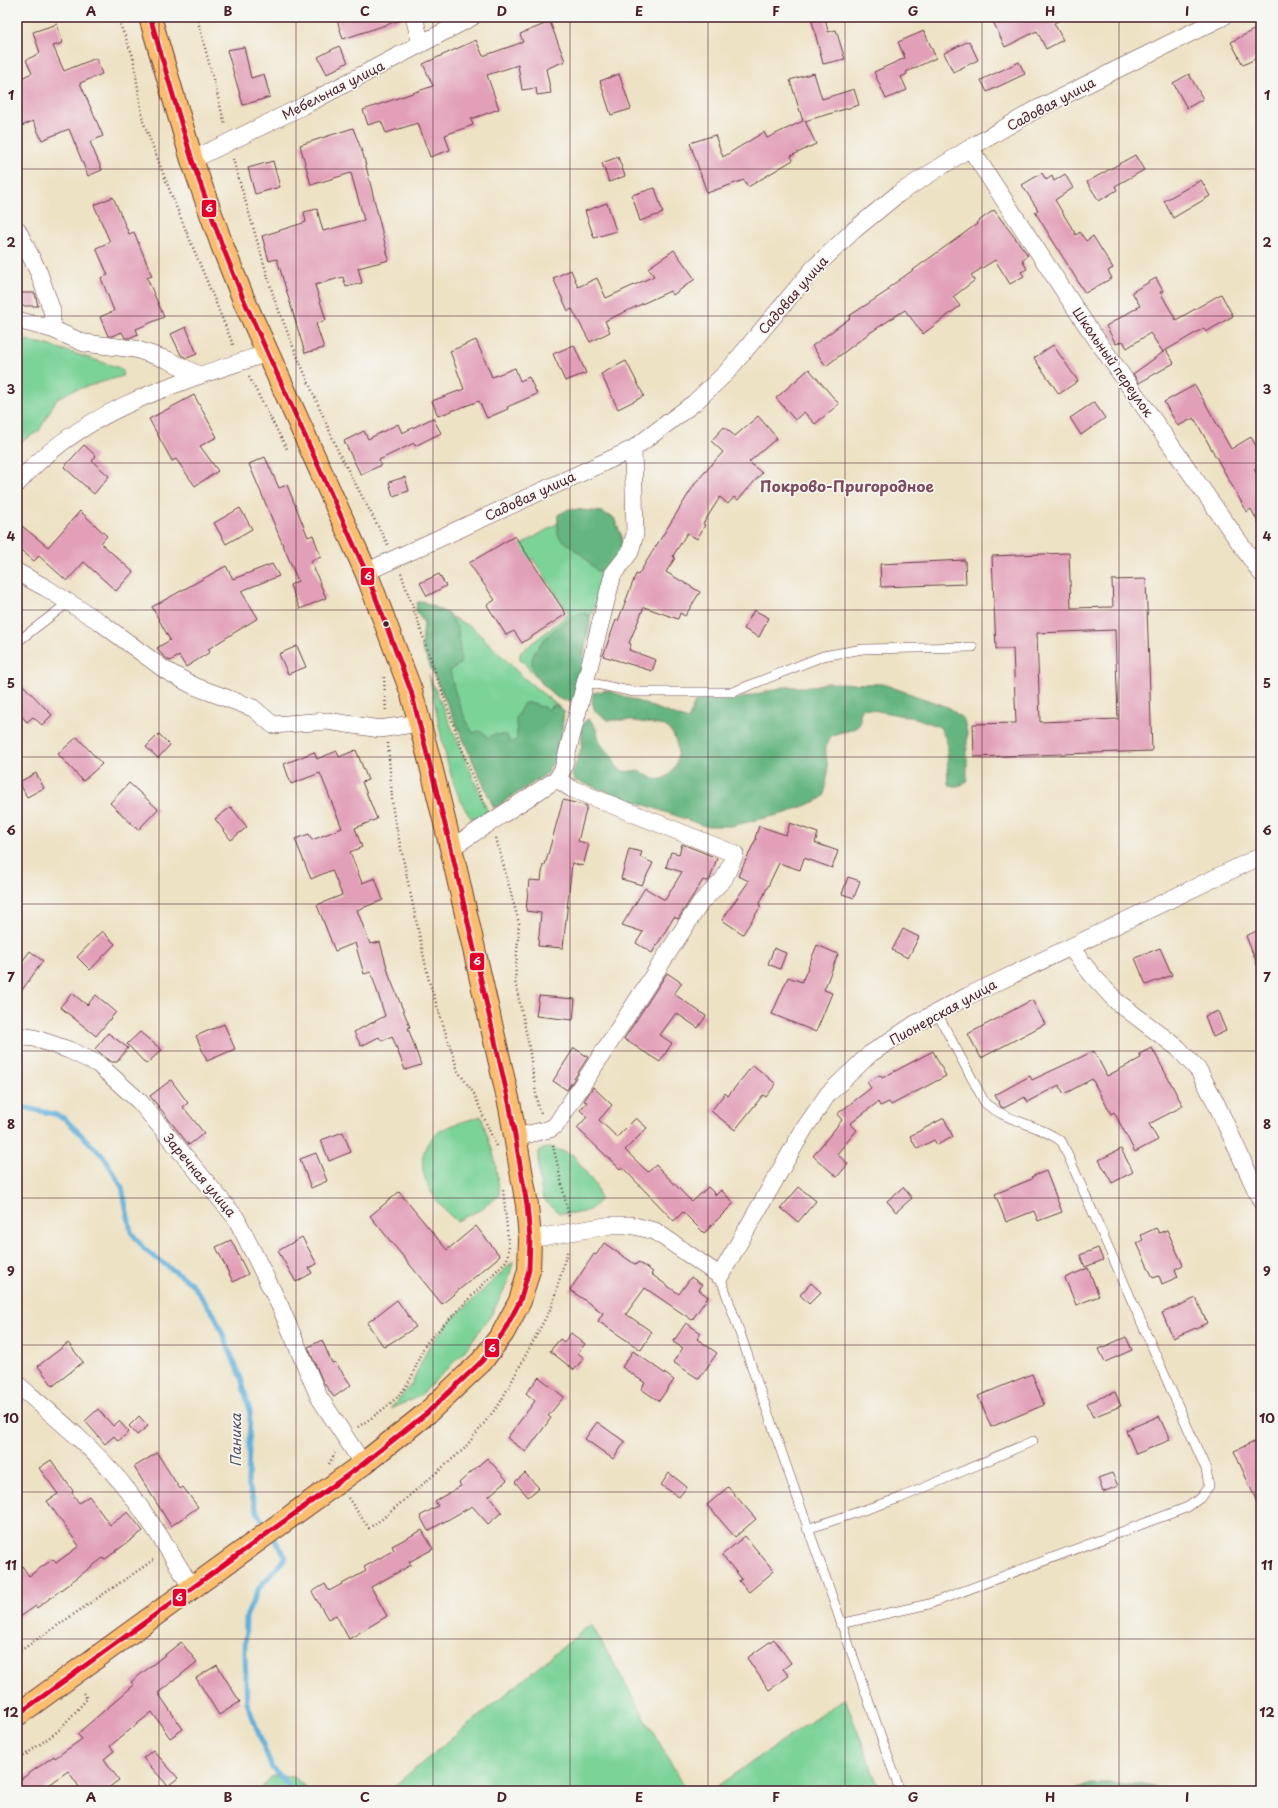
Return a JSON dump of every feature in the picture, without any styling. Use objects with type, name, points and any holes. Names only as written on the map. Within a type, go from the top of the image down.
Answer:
[{"type":"main road","points":[[17,1716],[363,1464],[427,1414],[482,1361],[503,1333],[520,1301],[529,1270],[530,1239],[527,1205],[516,1137],[451,848],[410,691],[366,572],[224,252],[192,160],[150,17]]},
{"type":"street","points":[[414,17],[421,44]]},
{"type":"street","name":"Мебельная улица","points":[[192,160],[303,106],[472,17]]},
{"type":"street","name":"Садовая улица","points":[[366,572],[633,449],[694,403],[726,373],[812,269],[853,231],[898,194],[970,148],[1037,109],[1223,17]]},
{"type":"street","name":"Школьный переулок","points":[[970,148],[1082,320],[1261,573]]},
{"type":"street","points":[[17,229],[39,272],[52,311],[52,329]]},
{"type":"street","points":[[17,320],[52,329],[84,343],[135,348],[168,360],[199,376]]},
{"type":"street","points":[[17,484],[47,453],[73,434],[116,409],[199,376],[268,352]]},
{"type":"street","points":[[451,848],[557,779],[563,769],[587,682],[613,574],[630,552],[635,534],[633,449]]},
{"type":"street","points":[[17,572],[100,622],[165,670],[194,686],[253,708],[273,725],[327,721],[380,729],[419,723]]},
{"type":"street","points":[[516,1137],[550,1129],[556,1124],[701,902],[724,879],[735,854],[572,789],[557,779]]},
{"type":"street","name":"Пионерская улица","points":[[720,1276],[804,1129],[828,1094],[870,1054],[937,1013],[1070,947],[1261,856]]},
{"type":"street","points":[[1070,947],[1093,976],[1116,1001],[1178,1048],[1199,1071],[1216,1103],[1261,1201]]},
{"type":"street","name":"Заречная улица","points":[[17,1036],[34,1038],[69,1050],[98,1064],[140,1102],[236,1218],[280,1306],[319,1397],[363,1464]]},
{"type":"street","points":[[530,1239],[612,1225],[630,1225],[655,1231],[720,1276]]},
{"type":"street","points":[[17,1384],[82,1441],[119,1480],[162,1537],[191,1588]]},
{"type":"lane","points":[[17,642],[69,602]]},
{"type":"lane","points":[[587,682],[634,692],[733,692],[823,656],[863,649],[973,647]]},
{"type":"lane","points":[[840,1624],[929,1604],[1181,1510],[1200,1498],[1209,1486],[1206,1469],[1062,1142],[1054,1136],[995,1111],[985,1103],[937,1013]]},
{"type":"lane","points":[[720,1276],[840,1624],[900,1791]]},
{"type":"lane","points":[[807,1529],[900,1498],[1033,1441]]},
{"type":"path","points":[[117,17],[132,56],[143,121],[173,199],[240,362],[291,456]]},
{"type":"path","points":[[197,17],[230,142],[236,172],[274,298],[339,453],[396,558],[464,755],[491,822],[519,923],[515,981],[528,1040],[538,1107],[550,1129],[572,1232],[552,1306],[500,1404],[464,1449],[382,1519],[369,1528],[346,1495]]},
{"type":"path","points":[[277,430],[320,409]]},
{"type":"path","points":[[383,672],[393,812],[429,981],[458,1071],[474,1094],[496,1148]]},
{"type":"path","points":[[326,1470],[345,1436],[387,1408],[410,1380],[422,1349],[428,1341],[507,1260],[509,1249],[502,1185]]},
{"type":"path","points":[[17,1653],[157,1558]]},
{"type":"green space","points":[[17,338],[48,345],[120,368],[123,371],[123,376],[71,391],[56,400],[39,431],[17,444]]},
{"type":"green space","points":[[569,509],[601,512],[614,518],[622,537],[611,571],[590,616],[590,626],[570,701],[562,699],[549,690],[520,659],[520,653],[569,614],[533,559],[520,565],[511,551],[558,523],[558,515]]},
{"type":"green space","points":[[569,509],[601,512],[614,518],[622,540],[622,545],[619,556],[611,571],[597,571],[582,555],[560,538],[558,534],[558,515]]},
{"type":"green space","points":[[422,601],[474,629],[524,678],[564,711],[559,752],[546,774],[494,808],[422,648],[424,623],[416,610],[417,603]]},
{"type":"green space","points":[[422,601],[449,614],[458,629],[461,659],[460,664],[450,670],[458,702],[473,733],[478,731],[482,732],[488,739],[492,735],[507,735],[509,742],[515,741],[517,738],[516,718],[524,703],[535,703],[537,706],[544,707],[548,711],[550,707],[556,705],[564,711],[559,752],[546,774],[494,808],[422,648],[424,623],[416,610],[417,603]]},
{"type":"green space","points":[[582,612],[590,616],[577,698],[564,701],[548,690],[535,673],[532,663],[533,655],[551,633],[559,626]]},
{"type":"green space","points":[[429,675],[488,812],[476,818],[471,818],[463,805],[450,770],[444,750]]},
{"type":"green space","points":[[825,683],[883,684],[950,708],[964,720],[967,733],[967,782],[958,786],[948,784],[947,742],[940,727],[919,719],[863,708],[860,714],[860,724],[849,731],[835,734],[827,744],[826,753],[828,772],[824,796],[817,801],[786,813],[731,826],[705,826],[574,780],[572,776],[582,746],[582,725],[589,719],[595,728],[602,746],[610,753],[616,765],[621,770],[641,772],[658,780],[668,776],[676,763],[678,754],[677,746],[671,731],[665,726],[628,720],[607,720],[595,711],[592,702],[593,693],[607,690],[688,720],[695,702],[705,698],[734,700],[784,687],[811,687]]},
{"type":"green space","points":[[481,1116],[494,1156],[500,1195],[480,1210],[457,1221],[438,1202],[430,1190],[422,1165],[424,1153],[429,1141],[440,1131],[454,1124]]},
{"type":"green space","points":[[551,1147],[573,1155],[596,1186],[600,1199],[587,1211],[577,1213],[559,1213],[543,1199],[539,1177],[538,1153],[543,1149]]},
{"type":"green space","points":[[513,1262],[508,1282],[491,1315],[463,1353],[420,1396],[390,1409],[411,1385],[429,1346],[451,1320]]},
{"type":"green space","points":[[591,1624],[687,1791],[388,1791]]},
{"type":"green space","points":[[845,1698],[880,1791],[710,1791]]},
{"type":"green space","points":[[272,1776],[293,1776],[310,1791],[259,1791]]},
{"type":"green space","points":[[1090,1784],[1139,1784],[1172,1791],[1073,1791]]},
{"type":"building","points":[[336,17],[401,17],[401,20],[343,39]]},
{"type":"building","points":[[811,17],[825,17],[828,32],[836,30],[845,59],[823,64]]},
{"type":"building","points":[[991,17],[1066,17],[1054,23],[1063,40],[1046,49],[1037,31],[1005,47]]},
{"type":"building","points":[[550,22],[565,61],[546,69],[551,93],[537,95],[536,88],[522,90],[518,65],[487,75],[499,109],[471,119],[473,125],[445,135],[450,150],[430,157],[418,123],[386,133],[381,121],[368,125],[363,110],[433,86],[423,64],[476,40],[483,56],[523,42],[520,34]]},
{"type":"building","points":[[57,24],[63,43],[53,46],[64,71],[96,58],[102,74],[80,83],[103,136],[90,142],[102,170],[88,176],[69,129],[42,140],[33,121],[17,128],[17,80],[32,73],[26,60],[40,53],[33,32]]},
{"type":"building","points":[[1261,26],[1261,56],[1243,65],[1231,42]]},
{"type":"building","points":[[924,31],[936,58],[906,72],[907,74],[901,77],[907,90],[886,99],[874,72],[905,58],[898,42]]},
{"type":"building","points":[[969,41],[978,60],[953,72],[944,53]]},
{"type":"building","points":[[339,46],[348,62],[327,74],[318,57]]},
{"type":"building","points":[[244,47],[251,78],[264,74],[270,97],[243,105],[227,50]]},
{"type":"building","points":[[1019,62],[1025,74],[987,92],[981,80]]},
{"type":"building","points":[[814,73],[822,99],[854,89],[859,105],[805,121],[816,144],[791,156],[793,160],[748,187],[744,180],[707,193],[690,143],[715,135],[723,157],[764,132],[767,138],[803,121],[790,80]]},
{"type":"building","points":[[619,74],[631,109],[611,115],[600,81]]},
{"type":"building","points":[[1189,74],[1203,99],[1187,108],[1173,83]]},
{"type":"building","points":[[353,128],[363,154],[389,260],[358,268],[362,283],[346,287],[343,277],[315,285],[326,320],[316,324],[324,348],[305,353],[277,259],[269,261],[262,236],[306,222],[304,212],[317,209],[323,231],[364,220],[351,173],[311,185],[300,145]]},
{"type":"building","points":[[1135,155],[1144,170],[1115,186],[1117,190],[1099,201],[1087,182]]},
{"type":"building","points":[[618,157],[625,176],[609,182],[602,163]]},
{"type":"building","points":[[273,161],[280,187],[255,194],[248,168]]},
{"type":"building","points":[[1042,173],[1046,180],[1052,176],[1054,181],[1065,174],[1073,188],[1055,200],[1076,235],[1080,232],[1086,241],[1093,236],[1113,268],[1108,271],[1112,278],[1085,293],[1035,212],[1038,210],[1022,185]]},
{"type":"building","points":[[1201,180],[1210,196],[1173,218],[1164,201]]},
{"type":"building","points":[[655,188],[663,213],[640,221],[632,195]]},
{"type":"building","points":[[113,197],[129,234],[134,232],[152,276],[147,278],[164,317],[136,329],[138,334],[129,338],[125,338],[122,332],[108,336],[100,317],[114,311],[101,278],[108,275],[96,248],[110,242],[94,205]]},
{"type":"building","points":[[607,203],[616,231],[594,238],[585,211]]},
{"type":"building","points":[[994,210],[1028,255],[1022,260],[1027,269],[1021,272],[1024,276],[1010,284],[995,260],[971,275],[975,280],[953,297],[960,306],[923,334],[905,310],[868,334],[826,366],[812,346],[850,318],[849,316],[889,290],[888,288],[977,224],[976,223]]},
{"type":"building","points":[[674,250],[695,279],[673,295],[670,291],[605,321],[610,332],[590,342],[572,309],[568,311],[553,278],[571,270],[578,287],[597,278],[606,298],[654,276],[648,268]]},
{"type":"building","points":[[1156,278],[1163,291],[1160,292],[1176,320],[1221,294],[1233,316],[1206,332],[1204,328],[1163,352],[1150,333],[1127,348],[1123,341],[1116,344],[1106,326],[1140,306],[1132,292]]},
{"type":"building","points":[[20,293],[35,293],[38,306],[20,306]]},
{"type":"building","points":[[186,327],[197,354],[187,358],[181,355],[171,334]]},
{"type":"building","points":[[476,340],[492,377],[515,368],[520,381],[529,377],[537,394],[507,407],[508,409],[487,418],[479,401],[438,416],[432,401],[464,389],[450,351]]},
{"type":"building","points":[[574,345],[586,373],[565,381],[553,354]]},
{"type":"building","points":[[1053,345],[1078,381],[1059,394],[1034,358]]},
{"type":"building","points":[[1166,350],[1174,363],[1139,383],[1133,374]]},
{"type":"building","points":[[626,361],[644,396],[618,409],[601,374]]},
{"type":"building","points":[[809,369],[839,404],[815,424],[804,412],[795,420],[776,398]]},
{"type":"building","points":[[1195,385],[1231,449],[1251,437],[1261,455],[1261,465],[1254,469],[1261,481],[1261,528],[1251,509],[1247,512],[1194,418],[1178,426],[1164,402]]},
{"type":"building","points":[[194,395],[217,437],[200,446],[218,471],[195,486],[176,459],[172,461],[149,419]]},
{"type":"building","points":[[1094,402],[1105,418],[1081,435],[1070,418]]},
{"type":"building","points":[[758,416],[777,438],[749,462],[762,473],[738,500],[734,497],[728,504],[720,497],[703,524],[705,525],[697,539],[687,533],[673,556],[675,558],[666,572],[700,592],[685,616],[680,613],[678,619],[644,607],[629,643],[631,644],[629,650],[656,660],[652,671],[603,656],[616,620],[618,621],[636,574],[638,575],[696,482],[723,452],[711,441],[724,427],[735,436]]},
{"type":"building","points":[[433,418],[441,433],[415,446],[414,443],[379,460],[381,465],[361,475],[344,441],[364,431],[368,439],[398,424],[402,433]]},
{"type":"building","points":[[84,445],[96,456],[92,461],[109,476],[94,494],[64,467]]},
{"type":"building","points":[[265,457],[279,488],[287,485],[308,537],[313,535],[321,557],[311,561],[326,598],[300,609],[290,585],[298,581],[249,464]]},
{"type":"building","points":[[405,477],[409,491],[393,496],[389,482]]},
{"type":"building","points":[[240,508],[252,529],[226,544],[214,523]]},
{"type":"building","points":[[80,511],[107,536],[101,543],[133,572],[116,591],[84,562],[67,581],[39,556],[34,561],[17,547],[17,522],[48,547]]},
{"type":"building","points":[[515,536],[566,614],[522,643],[514,631],[506,635],[487,605],[495,600],[469,563]]},
{"type":"building","points":[[1069,553],[1071,608],[1113,607],[1112,580],[1146,579],[1152,751],[974,757],[973,724],[1016,723],[1013,649],[996,649],[992,556]],"holes":[[[1115,630],[1118,719],[1040,722],[1037,633]]]},
{"type":"building","points":[[965,560],[966,584],[881,587],[880,564]]},
{"type":"building","points":[[272,564],[279,576],[241,591],[258,618],[208,649],[210,652],[186,667],[179,656],[170,661],[162,655],[157,648],[170,640],[152,607],[226,566],[233,579]]},
{"type":"building","points":[[439,574],[446,586],[427,596],[420,583]]},
{"type":"building","points":[[754,610],[769,618],[759,637],[744,629]]},
{"type":"building","points":[[297,646],[306,667],[288,674],[279,654]]},
{"type":"building","points":[[17,679],[52,715],[42,725],[33,717],[27,722],[17,711]]},
{"type":"building","points":[[159,734],[170,745],[158,758],[146,747]]},
{"type":"building","points":[[77,737],[102,764],[83,781],[58,754]]},
{"type":"building","points":[[356,750],[368,780],[362,782],[377,819],[355,828],[362,847],[350,852],[362,883],[375,878],[383,900],[357,910],[370,944],[380,942],[390,978],[410,1027],[408,1028],[421,1065],[405,1070],[392,1036],[382,1041],[379,1037],[361,1046],[354,1032],[385,1016],[371,972],[364,974],[355,943],[335,951],[317,905],[342,895],[332,870],[311,879],[295,839],[309,834],[312,840],[342,828],[320,773],[291,784],[284,764],[314,752],[317,759],[337,751],[339,757]]},
{"type":"building","points":[[36,773],[44,788],[27,797],[19,782]]},
{"type":"building","points":[[129,783],[158,809],[138,830],[110,803]]},
{"type":"building","points":[[563,800],[587,806],[578,841],[589,844],[583,866],[572,863],[563,948],[538,946],[541,913],[526,911],[529,880],[541,881],[543,865],[545,865]]},
{"type":"building","points":[[231,807],[247,827],[231,840],[215,819]]},
{"type":"building","points":[[790,823],[818,833],[815,843],[838,851],[832,868],[804,858],[800,870],[779,863],[759,905],[761,906],[743,934],[722,920],[749,881],[738,876],[756,839],[759,826],[786,835]]},
{"type":"building","points":[[682,844],[717,858],[710,879],[708,881],[703,880],[678,919],[674,917],[652,953],[636,943],[643,932],[622,925],[645,888],[665,900],[682,872],[666,867],[671,852],[679,854]]},
{"type":"building","points":[[629,849],[642,852],[640,857],[653,863],[642,885],[621,879]]},
{"type":"building","points":[[848,877],[860,881],[854,898],[842,894]]},
{"type":"building","points":[[903,929],[919,937],[908,958],[892,950]]},
{"type":"building","points":[[1261,929],[1261,972],[1260,972],[1246,936]]},
{"type":"building","points":[[102,931],[115,944],[90,970],[77,957]]},
{"type":"building","points":[[817,945],[838,954],[824,990],[832,993],[816,1032],[772,1014],[788,977],[802,982]]},
{"type":"building","points":[[774,948],[786,953],[780,969],[768,964]]},
{"type":"building","points":[[1160,948],[1172,975],[1146,985],[1135,958]]},
{"type":"building","points":[[30,951],[43,961],[17,997],[17,968]]},
{"type":"building","points":[[667,973],[682,983],[674,994],[706,1016],[698,1028],[676,1013],[660,1035],[672,1043],[660,1062],[624,1039]]},
{"type":"building","points":[[72,993],[87,1005],[96,995],[116,1012],[96,1036],[60,1007]]},
{"type":"building","points":[[539,996],[575,999],[573,1020],[536,1016]]},
{"type":"building","points":[[1032,1000],[1045,1024],[981,1058],[968,1034]]},
{"type":"building","points":[[1218,1011],[1226,1031],[1213,1037],[1205,1016]]},
{"type":"building","points":[[224,1024],[235,1049],[207,1061],[196,1036]]},
{"type":"building","points":[[140,1032],[162,1050],[146,1064],[127,1044]]},
{"type":"building","points":[[108,1033],[128,1048],[117,1062],[112,1062],[95,1049]]},
{"type":"building","points":[[574,1048],[588,1057],[567,1090],[553,1081]]},
{"type":"building","points":[[1152,1048],[1183,1106],[1149,1124],[1158,1140],[1135,1152],[1114,1112],[1111,1114],[1092,1079],[1064,1094],[1059,1085],[1027,1102],[1025,1097],[1004,1108],[1001,1107],[995,1095],[1030,1076],[1032,1080],[1094,1051],[1107,1076],[1141,1058],[1139,1054]]},
{"type":"building","points":[[933,1051],[946,1076],[891,1105],[889,1102],[880,1106],[878,1102],[850,1124],[857,1130],[837,1154],[848,1164],[837,1177],[813,1156],[842,1120],[837,1114],[871,1088],[867,1082],[880,1075],[882,1078]]},
{"type":"building","points":[[753,1065],[776,1084],[766,1097],[763,1095],[735,1130],[711,1111],[725,1093],[728,1096]]},
{"type":"building","points":[[171,1080],[188,1103],[183,1107],[204,1133],[189,1145],[150,1096]]},
{"type":"building","points":[[593,1087],[612,1105],[599,1120],[617,1137],[636,1118],[647,1128],[625,1150],[648,1172],[656,1165],[692,1202],[708,1187],[716,1195],[721,1190],[734,1203],[704,1233],[683,1212],[674,1221],[622,1167],[620,1169],[577,1128],[587,1117],[580,1110],[587,1102],[584,1101]]},
{"type":"building","points":[[944,1118],[953,1137],[937,1145],[934,1140],[917,1149],[910,1136]]},
{"type":"building","points":[[343,1132],[351,1152],[329,1161],[321,1140]]},
{"type":"building","points":[[1121,1149],[1133,1172],[1112,1183],[1099,1160]]},
{"type":"building","points":[[316,1153],[327,1181],[311,1188],[300,1159]]},
{"type":"building","points":[[1046,1171],[1062,1212],[1038,1221],[1034,1211],[1006,1222],[995,1194],[1032,1179],[1031,1177]]},
{"type":"building","points":[[799,1187],[816,1201],[798,1222],[781,1208]]},
{"type":"building","points":[[903,1187],[912,1198],[896,1212],[887,1201]]},
{"type":"building","points":[[399,1192],[447,1250],[476,1226],[500,1256],[442,1304],[370,1216]]},
{"type":"building","points":[[1156,1228],[1159,1233],[1167,1230],[1183,1265],[1175,1269],[1178,1277],[1162,1284],[1159,1276],[1153,1278],[1137,1243],[1143,1240],[1141,1235]]},
{"type":"building","points":[[302,1237],[317,1264],[309,1268],[312,1273],[296,1282],[278,1251]]},
{"type":"building","points":[[231,1240],[248,1274],[233,1282],[216,1247]]},
{"type":"building","points":[[604,1243],[636,1265],[638,1262],[653,1272],[651,1274],[679,1294],[691,1277],[702,1285],[699,1290],[708,1297],[692,1320],[645,1288],[626,1314],[652,1332],[641,1350],[598,1321],[603,1313],[570,1290],[594,1254],[596,1255]]},
{"type":"building","points":[[1098,1248],[1103,1260],[1085,1267],[1080,1255]]},
{"type":"building","points":[[1088,1268],[1099,1296],[1076,1305],[1065,1278]]},
{"type":"building","points":[[811,1283],[821,1292],[809,1304],[800,1295]]},
{"type":"building","points":[[1196,1298],[1207,1323],[1173,1338],[1162,1313]]},
{"type":"building","points":[[397,1300],[416,1327],[384,1347],[367,1323]]},
{"type":"building","points":[[686,1323],[701,1333],[697,1339],[717,1353],[699,1379],[673,1362],[683,1348],[673,1342]]},
{"type":"building","points":[[571,1333],[585,1344],[578,1353],[584,1358],[574,1370],[550,1351],[560,1339],[564,1342]]},
{"type":"building","points":[[1126,1337],[1132,1350],[1105,1362],[1099,1349]]},
{"type":"building","points":[[322,1340],[332,1363],[335,1362],[351,1385],[334,1397],[323,1382],[308,1347]]},
{"type":"building","points":[[68,1343],[83,1362],[53,1386],[38,1366]]},
{"type":"building","points":[[633,1351],[674,1380],[659,1401],[641,1389],[645,1383],[622,1367]]},
{"type":"building","points":[[1032,1374],[1044,1405],[991,1427],[978,1396]]},
{"type":"building","points":[[539,1377],[564,1397],[548,1416],[551,1418],[526,1452],[507,1438],[535,1401],[526,1393]]},
{"type":"building","points":[[1115,1392],[1121,1406],[1093,1417],[1087,1403]]},
{"type":"building","points":[[98,1409],[113,1426],[119,1421],[129,1432],[118,1441],[114,1436],[105,1444],[85,1421]]},
{"type":"building","points":[[139,1416],[148,1426],[137,1435],[129,1426]]},
{"type":"building","points":[[1159,1416],[1170,1440],[1136,1454],[1126,1430]]},
{"type":"building","points":[[597,1422],[625,1442],[613,1459],[585,1439]]},
{"type":"building","points":[[1261,1439],[1261,1511],[1234,1451]]},
{"type":"building","points":[[157,1453],[180,1489],[183,1487],[198,1507],[171,1526],[134,1467]]},
{"type":"building","points":[[487,1458],[507,1480],[489,1496],[502,1512],[488,1524],[472,1506],[428,1531],[420,1516],[438,1506],[435,1501],[461,1486],[459,1483]]},
{"type":"building","points":[[51,1460],[73,1491],[72,1493],[79,1503],[89,1496],[110,1525],[128,1512],[143,1531],[104,1560],[103,1558],[37,1608],[36,1606],[17,1619],[17,1559],[29,1576],[53,1559],[56,1563],[79,1546],[47,1501],[58,1494],[39,1468]]},
{"type":"building","points":[[525,1473],[539,1488],[528,1497],[515,1482]]},
{"type":"building","points":[[669,1473],[687,1487],[679,1497],[661,1485]]},
{"type":"building","points":[[1112,1473],[1118,1486],[1103,1492],[1098,1478]]},
{"type":"building","points":[[728,1487],[756,1519],[735,1537],[707,1505]]},
{"type":"building","points":[[422,1530],[433,1549],[409,1562],[411,1565],[371,1587],[387,1616],[349,1639],[336,1615],[328,1619],[312,1592],[325,1584],[329,1591],[366,1571],[364,1567],[394,1550],[392,1546]]},
{"type":"building","points":[[745,1536],[774,1571],[749,1592],[739,1581],[742,1579],[722,1555]]},
{"type":"building","points":[[774,1639],[791,1663],[783,1669],[789,1676],[769,1690],[747,1658]]},
{"type":"building","points":[[181,1642],[197,1662],[158,1693],[183,1729],[170,1738],[152,1712],[110,1746],[114,1751],[104,1759],[119,1780],[104,1791],[82,1791],[68,1771],[41,1791],[17,1791],[17,1782],[54,1756],[55,1758],[82,1739],[77,1734],[134,1685],[131,1682]]},
{"type":"building","points":[[217,1665],[240,1702],[219,1715],[196,1678]]},
{"type":"building","points":[[153,1750],[178,1778],[168,1786],[143,1758]]},
{"type":"waterway","name":"Паника","points":[[17,1106],[54,1114],[64,1118],[104,1157],[122,1187],[131,1232],[145,1250],[192,1284],[215,1316],[241,1378],[250,1411],[248,1483],[258,1514],[267,1528]]},
{"type":"waterway","name":"Паника","points":[[273,1537],[286,1557],[259,1588],[246,1617],[245,1655],[247,1703],[272,1768],[293,1791]]},
{"type":"transit line","name":"6","points":[[17,1715],[363,1464],[427,1413],[482,1361],[503,1333],[520,1301],[529,1270],[530,1239],[527,1205],[510,1107],[451,848],[411,691],[366,572],[243,298],[222,245],[192,160],[150,17]]},
{"type":"district","name":"Покрово-Пригородное","points":[[847,487]]}]
